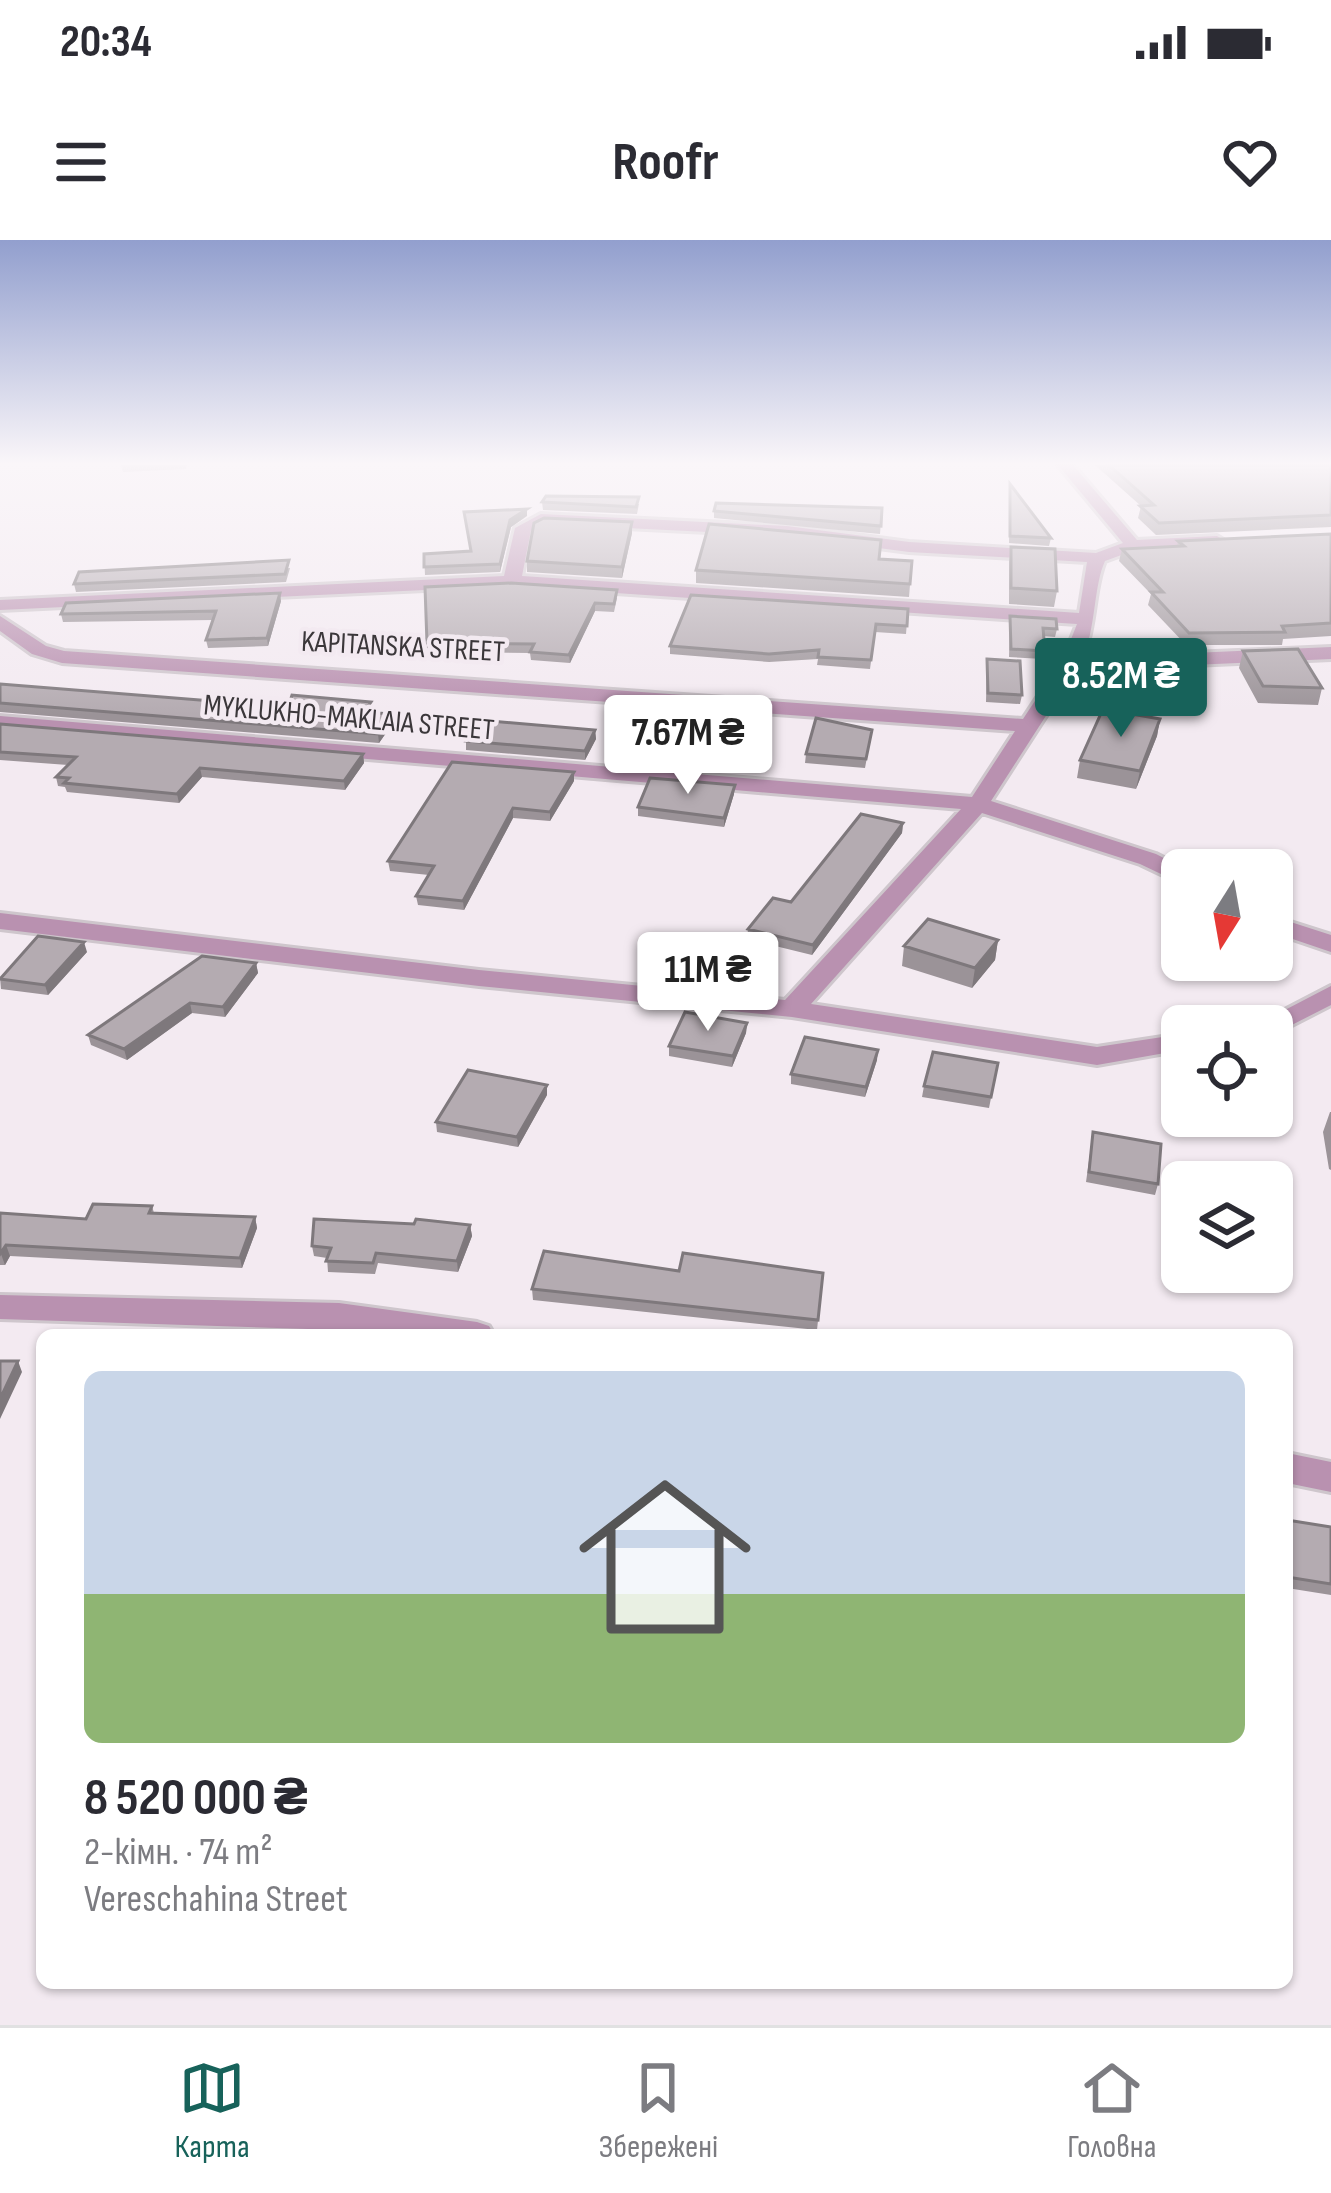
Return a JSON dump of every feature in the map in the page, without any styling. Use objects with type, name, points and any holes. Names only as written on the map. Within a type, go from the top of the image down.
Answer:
[{"type":"street","points":[[512,581],[519,548]]},
{"type":"street","points":[[931,548],[1098,558],[1123,548]]},
{"type":"street","points":[[792,1010],[978,805],[1074,657],[1088,619],[1090,573],[1098,558]]},
{"type":"street","points":[[0,605],[512,581],[1088,619]]},
{"type":"street","name":"KAPITANSKA STREET","points":[[0,622],[39,650],[62,657],[1027,726]]},
{"type":"street","points":[[1074,657],[1124,662],[1331,653]]},
{"type":"street","name":"MYKLUKHO-MAKLAIA STREET","points":[[0,722],[978,805],[1161,866]]},
{"type":"street","points":[[0,921],[792,1010],[1097,1056],[1161,1045]]},
{"type":"street","points":[[1293,931],[1331,944]]},
{"type":"street","points":[[1293,1013],[1331,994]]},
{"type":"street","points":[[0,1307],[339,1316],[433,1329]]},
{"type":"street","points":[[1293,1469],[1331,1477]]},
{"type":"building","points":[[504,548],[500,564],[424,567],[424,554]]},
{"type":"building","points":[[529,548],[626,548],[622,567],[527,561]]},
{"type":"building","points":[[702,548],[880,548],[879,559],[912,561],[910,584],[696,570]]},
{"type":"building","points":[[1011,548],[1055,549],[1057,591],[1011,588]]},
{"type":"building","points":[[1331,548],[1331,623],[1282,626],[1285,632],[1189,633],[1151,592],[1163,592],[1122,549]]},
{"type":"building","points":[[289,560],[285,574],[74,584],[79,572]]},
{"type":"building","points":[[511,583],[617,590],[614,604],[595,603],[569,655],[530,652],[534,644],[427,643],[425,587]]},
{"type":"building","points":[[280,593],[267,638],[206,640],[216,611],[61,614],[66,603]]},
{"type":"building","points":[[691,595],[908,609],[907,626],[876,624],[871,660],[818,657],[819,650],[769,654],[670,646]]},
{"type":"building","points":[[1010,616],[1056,619],[1057,629],[1043,628],[1045,651],[1011,649]]},
{"type":"building","points":[[1298,649],[1322,688],[1263,686],[1243,651]]},
{"type":"building","points":[[987,659],[1020,661],[1022,695],[988,693]]},
{"type":"building","points":[[0,684],[288,707],[292,695],[371,702],[364,712],[392,714],[378,734],[0,703]]},
{"type":"building","points":[[1103,709],[1160,719],[1140,771],[1080,760]]},
{"type":"building","points":[[816,718],[872,730],[866,759],[806,754]]},
{"type":"building","points":[[479,720],[595,730],[585,751],[466,741]]},
{"type":"building","points":[[0,724],[363,754],[344,781],[200,768],[177,794],[64,783],[69,778],[56,777],[76,757],[0,752]]},
{"type":"building","points":[[673,725],[713,728],[710,736],[749,739],[741,764],[659,757]]},
{"type":"building","points":[[452,762],[574,772],[550,812],[513,808],[463,901],[416,896],[434,866],[388,861]]},
{"type":"building","points":[[650,778],[735,785],[724,818],[638,807]]},
{"type":"building","points":[[861,814],[903,823],[813,945],[748,929],[773,898],[791,902]]},
{"type":"building","points":[[928,919],[998,940],[975,968],[904,946]]},
{"type":"building","points":[[38,936],[84,942],[45,985],[0,979]]},
{"type":"building","points":[[202,956],[256,963],[223,1007],[190,1003],[124,1049],[88,1035]]},
{"type":"building","points":[[685,1012],[747,1023],[733,1056],[669,1046]]},
{"type":"building","points":[[805,1037],[878,1050],[866,1087],[791,1074]]},
{"type":"building","points":[[933,1052],[998,1063],[991,1097],[924,1086]]},
{"type":"building","points":[[468,1070],[547,1085],[517,1137],[436,1122]]},
{"type":"building","points":[[1093,1132],[1161,1144],[1158,1184],[1089,1172]]},
{"type":"building","points":[[93,1204],[152,1206],[149,1213],[255,1217],[240,1258],[6,1245],[0,1254],[0,1213],[86,1219]]},
{"type":"building","points":[[314,1219],[414,1224],[416,1219],[470,1225],[457,1261],[376,1253],[373,1263],[326,1261],[331,1248],[312,1246]]},
{"type":"building","points":[[544,1251],[679,1271],[683,1253],[823,1273],[818,1320],[532,1289]]},
{"type":"building","points":[[0,1361],[18,1361],[0,1399]]},
{"type":"building","points":[[1293,1521],[1331,1527],[1331,1584],[1293,1578]]}]
